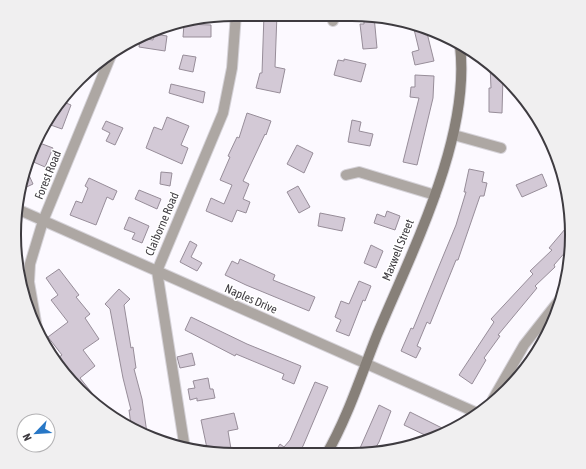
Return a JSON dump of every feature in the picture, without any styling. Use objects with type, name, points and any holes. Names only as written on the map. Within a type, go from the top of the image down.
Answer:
[{"type":"street","name":"Claiborne Road","points":[[184,442],[157,271],[223,113],[232,68],[235,21]]},
{"type":"street","name":"Maxwell Street","points":[[330,448],[339,432],[435,195],[454,135],[463,68],[461,52]]},
{"type":"street","name":"Forest Road","points":[[33,306],[29,282],[30,264],[43,221],[108,63]]},
{"type":"street","points":[[454,135],[501,148]]},
{"type":"street","points":[[346,175],[359,172],[435,195]]},
{"type":"street","name":"Naples Drive","points":[[22,211],[365,365],[472,411]]},
{"type":"street","points":[[500,387],[524,345],[551,311]]},
{"type":"building","points":[[264,21],[277,21],[275,67],[285,69],[280,93],[256,88],[260,73],[262,73]]},
{"type":"building","points":[[364,21],[375,22],[377,48],[363,49],[360,24],[364,24]]},
{"type":"building","points":[[197,24],[211,25],[211,37],[183,37],[184,27]]},
{"type":"building","points":[[414,30],[427,35],[434,61],[415,65],[412,52],[419,50]]},
{"type":"building","points":[[159,35],[167,36],[165,51],[139,47],[140,43],[148,39],[153,40],[154,37]]},
{"type":"building","points":[[183,55],[196,57],[193,72],[179,69]]},
{"type":"building","points":[[344,59],[366,64],[361,82],[334,75],[338,60],[344,61]]},
{"type":"building","points":[[490,73],[503,85],[502,113],[489,112],[489,88],[491,88]]},
{"type":"building","points":[[415,75],[434,76],[433,98],[417,165],[403,162],[419,98],[410,97],[411,87],[415,87]]},
{"type":"building","points":[[171,84],[205,92],[203,103],[169,93]]},
{"type":"building","points":[[66,103],[71,105],[62,129],[52,125]]},
{"type":"building","points":[[247,113],[271,121],[266,135],[265,134],[243,181],[249,184],[243,199],[250,202],[246,213],[237,210],[232,222],[206,211],[211,198],[224,204],[232,185],[220,180],[230,157],[228,156],[237,137],[239,138]]},
{"type":"building","points":[[167,117],[189,126],[181,145],[188,148],[182,164],[146,148],[154,127],[162,130]]},
{"type":"building","points":[[352,120],[361,122],[359,131],[373,134],[370,146],[348,142]]},
{"type":"building","points":[[106,121],[123,128],[115,145],[106,141],[110,133],[102,129]]},
{"type":"building","points":[[41,144],[53,148],[45,167],[34,162]]},
{"type":"building","points":[[297,145],[313,153],[304,173],[287,164]]},
{"type":"building","points":[[469,169],[484,172],[482,182],[487,183],[484,196],[480,196],[458,260],[456,260],[430,324],[427,322],[417,346],[421,348],[416,358],[401,351],[411,328],[413,329],[456,225],[466,192],[464,192]]},
{"type":"building","points":[[161,172],[172,173],[170,186],[160,184]]},
{"type":"building","points":[[542,174],[547,186],[522,197],[516,185]]},
{"type":"building","points":[[29,175],[33,184],[26,187]]},
{"type":"building","points":[[89,178],[117,191],[113,200],[107,197],[96,225],[70,215],[76,201],[82,203],[88,188],[85,186]]},
{"type":"building","points":[[298,186],[310,207],[299,213],[287,192]]},
{"type":"building","points":[[139,190],[161,199],[157,209],[135,199]]},
{"type":"building","points":[[387,211],[400,216],[395,230],[374,223],[377,214],[385,217]]},
{"type":"building","points":[[320,213],[345,218],[342,231],[318,226]]},
{"type":"building","points":[[129,217],[149,226],[142,243],[132,239],[135,233],[124,229]]},
{"type":"building","points":[[565,229],[564,253],[554,265],[555,267],[535,286],[537,288],[498,335],[500,336],[484,358],[486,360],[472,384],[459,375],[494,322],[491,319],[533,274],[530,271],[552,250],[549,248]]},
{"type":"building","points":[[190,241],[197,245],[191,257],[202,263],[197,271],[180,262]]},
{"type":"building","points":[[371,245],[383,251],[376,268],[364,263]]},
{"type":"building","points":[[240,259],[275,275],[273,280],[315,297],[309,311],[225,275],[232,261],[238,264]]},
{"type":"building","points":[[59,269],[79,295],[76,297],[90,314],[85,318],[99,339],[83,350],[95,366],[80,378],[92,393],[65,364],[60,357],[62,355],[48,337],[68,322],[51,300],[58,295],[46,278]]},
{"type":"building","points":[[359,281],[371,286],[365,301],[363,300],[349,336],[336,331],[341,320],[335,317],[341,301],[349,304]]},
{"type":"building","points":[[119,289],[130,299],[124,305],[131,348],[133,347],[136,368],[134,369],[142,399],[146,429],[130,420],[129,410],[131,410],[123,378],[110,309],[105,304]]},
{"type":"building","points":[[191,317],[247,344],[301,366],[294,384],[282,379],[284,374],[236,354],[235,356],[185,330]]},
{"type":"building","points":[[192,353],[195,365],[180,368],[177,357]]},
{"type":"building","points":[[208,378],[210,389],[213,389],[215,398],[197,401],[197,398],[190,400],[188,389],[195,388],[193,381]]},
{"type":"building","points":[[315,382],[328,387],[302,448],[277,448],[280,444],[284,447],[290,440]]},
{"type":"building","points":[[379,405],[391,411],[376,446],[360,448]]},
{"type":"building","points":[[410,412],[442,428],[425,435],[404,425]]},
{"type":"building","points":[[234,413],[238,429],[228,431],[231,448],[206,446],[201,420]]}]
